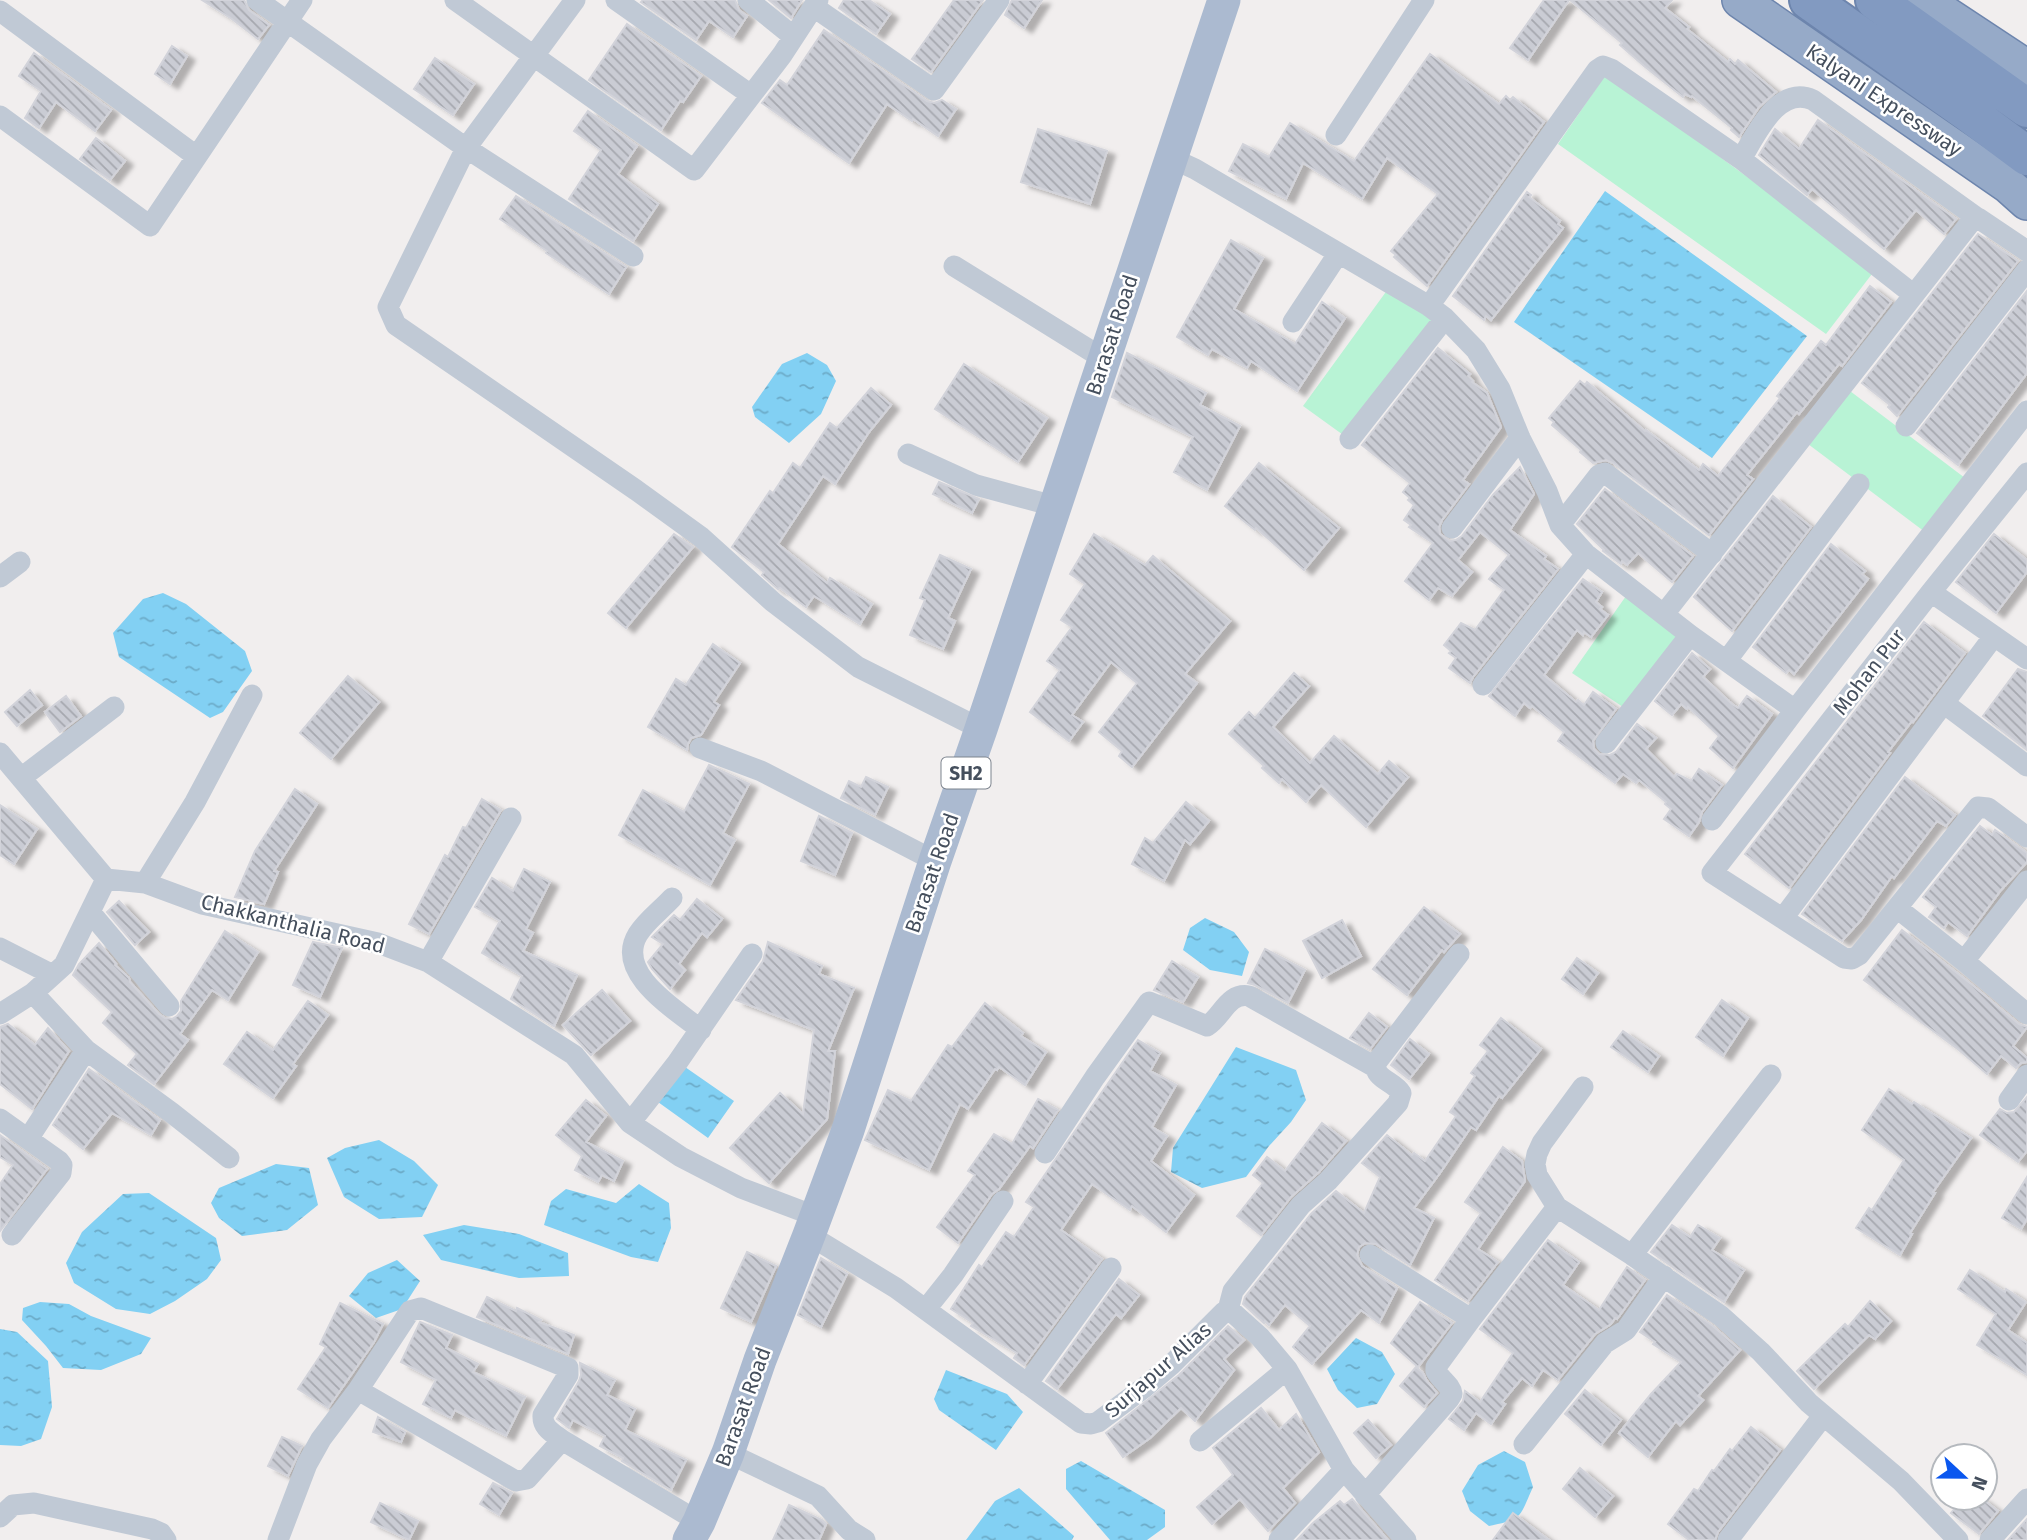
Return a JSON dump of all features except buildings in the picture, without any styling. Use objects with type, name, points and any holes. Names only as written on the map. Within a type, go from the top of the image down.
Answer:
[{"type":"highway","name":"Kalyani Expressway","points":[[1740,0],[2008,185],[2027,202]]},
{"type":"highway","points":[[1809,0],[2027,156]]},
{"type":"highway","points":[[1875,0],[2027,108]]},
{"type":"highway","points":[[1924,0],[2027,68]]},
{"type":"main road","name":"Barasat Road","points":[[694,1531],[728,1452],[760,1360],[848,1130],[935,861],[1224,0]]},
{"type":"street","points":[[257,0],[466,148],[633,256]]},
{"type":"street","points":[[0,116],[149,226],[302,0]]},
{"type":"street","points":[[456,0],[694,170],[794,37],[816,3],[934,90],[999,0]]},
{"type":"street","points":[[575,0],[466,148],[388,307],[396,325],[701,537],[773,602],[858,667],[981,729]]},
{"type":"street","points":[[616,0],[751,95]]},
{"type":"street","points":[[748,0],[794,37]]},
{"type":"street","points":[[1336,135],[1424,0]]},
{"type":"street","points":[[0,11],[196,156]]},
{"type":"street","points":[[1350,439],[1597,70],[1604,66],[1741,159],[1914,295]]},
{"type":"street","points":[[1741,159],[1775,108],[1796,96],[1805,96],[2027,251]]},
{"type":"street","points":[[1171,158],[1195,169],[1437,312],[1476,350],[1500,389],[1560,525],[1586,554],[1690,635],[1795,710]]},
{"type":"street","points":[[1664,614],[1976,217]]},
{"type":"street","points":[[1293,322],[1338,254]]},
{"type":"street","points":[[954,266],[1104,359]]},
{"type":"street","points":[[1906,426],[2027,270]]},
{"type":"street","points":[[1712,820],[2027,411]]},
{"type":"street","points":[[1452,528],[1520,438]]},
{"type":"street","points":[[908,454],[976,485],[1054,506]]},
{"type":"street","points":[[1560,525],[1598,475],[1605,473],[1712,554]]},
{"type":"street","name":"Mohan Pur","points":[[1783,918],[1712,873],[2027,473]]},
{"type":"street","points":[[1727,660],[1859,484]]},
{"type":"street","points":[[1483,685],[1586,554]]},
{"type":"street","points":[[0,576],[19,562]]},
{"type":"street","points":[[1931,592],[2027,659]]},
{"type":"street","points":[[1606,743],[1690,635]]},
{"type":"street","points":[[1994,636],[1783,918],[1844,958],[1852,960],[1859,955],[1978,807],[1988,808],[2027,837]]},
{"type":"street","points":[[145,883],[195,802],[252,695]]},
{"type":"street","points":[[1945,704],[2027,766]]},
{"type":"street","points":[[21,778],[114,707]]},
{"type":"street","points":[[700,748],[761,771],[935,861]]},
{"type":"street","points":[[0,753],[106,879],[64,965],[33,993],[0,1014]]},
{"type":"street","points":[[428,962],[511,818]]},
{"type":"street","name":"Chakkanthalia Road","points":[[106,879],[145,883],[202,904],[379,943],[428,962],[574,1055],[631,1123],[681,1157],[812,1226]]},
{"type":"street","points":[[1964,961],[2027,881]]},
{"type":"street","points":[[672,898],[639,933],[632,949],[635,968],[654,993],[701,1030]]},
{"type":"street","points":[[1897,908],[2027,1014]]},
{"type":"street","points":[[90,912],[169,1006]]},
{"type":"street","points":[[0,948],[53,975]]},
{"type":"street","points":[[631,1123],[701,1030],[752,954]]},
{"type":"street","points":[[1375,1067],[1459,954]]},
{"type":"street","points":[[33,993],[86,1050],[229,1158]]},
{"type":"street","points":[[1045,1153],[1149,1002],[1207,1026],[1232,1000],[1243,995],[1249,996],[1375,1067],[1378,1074],[1399,1088],[1401,1093],[1398,1103],[1328,1181],[1301,1205],[1233,1292],[1227,1310]]},
{"type":"street","points":[[28,1139],[86,1050]]},
{"type":"street","points":[[1632,1255],[1771,1075]]},
{"type":"street","points":[[2009,1100],[2027,1076]]},
{"type":"street","points":[[1583,1087],[1542,1143],[1537,1154],[1535,1164],[1538,1175],[1558,1207],[1721,1316],[1761,1352],[1809,1403],[1901,1481],[1958,1540]]},
{"type":"street","points":[[0,1119],[59,1161],[63,1169],[12,1235]]},
{"type":"street","points":[[926,1309],[953,1275],[1003,1201]]},
{"type":"street","points":[[1365,1495],[1452,1394],[1436,1367],[1558,1207]]},
{"type":"street","name":"Surjapur Alias","points":[[812,1226],[1081,1423],[1098,1422],[1145,1387],[1227,1310],[1231,1311],[1260,1338],[1287,1369],[1344,1470],[1393,1535]]},
{"type":"street","points":[[1370,1255],[1471,1319]]},
{"type":"street","points":[[1027,1384],[1111,1268]]},
{"type":"street","points":[[1524,1444],[1605,1343],[1626,1329],[1664,1276]]},
{"type":"street","points":[[278,1540],[307,1464],[331,1423],[358,1390],[410,1311],[421,1308],[568,1368],[568,1375],[543,1415],[547,1429],[694,1531]]},
{"type":"street","points":[[1200,1441],[1287,1369]]},
{"type":"street","points":[[358,1390],[516,1481],[527,1479],[562,1440]]},
{"type":"street","points":[[1728,1540],[1824,1416]]},
{"type":"street","points":[[728,1452],[818,1496],[849,1530],[865,1540]]},
{"type":"street","points":[[1279,1540],[1344,1470]]},
{"type":"street","points":[[1990,1540],[2027,1499]]},
{"type":"street","points":[[0,1517],[13,1505],[34,1503],[152,1529],[161,1533],[166,1540]]},
{"type":"green space","points":[[1606,74],[1875,270],[1826,334],[1558,144]]},
{"type":"green space","points":[[1388,289],[1435,316],[1346,437],[1303,406]]},
{"type":"green space","points":[[1850,391],[1969,481],[1929,535],[1808,444]]},
{"type":"green space","points":[[1626,596],[1680,637],[1629,711],[1572,673]]},
{"type":"water","points":[[1605,191],[1807,336],[1712,458],[1514,322]]},
{"type":"water","points":[[807,353],[827,365],[836,381],[821,414],[789,443],[755,417],[752,407],[782,364]]},
{"type":"water","points":[[163,593],[186,604],[245,651],[252,671],[223,712],[210,718],[119,657],[113,633],[143,599]]},
{"type":"water","points":[[1205,918],[1234,932],[1249,952],[1242,976],[1210,970],[1183,950],[1190,928]]},
{"type":"water","points":[[1236,1047],[1296,1070],[1306,1100],[1246,1177],[1202,1188],[1171,1172],[1173,1148]]},
{"type":"water","points":[[685,1067],[734,1101],[708,1138],[658,1102]]},
{"type":"water","points":[[379,1140],[414,1161],[438,1185],[422,1217],[379,1219],[344,1197],[327,1158],[345,1148]]},
{"type":"water","points":[[276,1164],[309,1168],[318,1205],[287,1230],[242,1236],[219,1218],[211,1203],[219,1188]]},
{"type":"water","points":[[639,1184],[669,1203],[671,1228],[658,1262],[631,1257],[544,1225],[551,1201],[566,1189],[616,1203]]},
{"type":"water","points":[[149,1193],[216,1238],[221,1260],[207,1279],[150,1314],[116,1309],[74,1283],[66,1263],[82,1232],[123,1194]]},
{"type":"water","points":[[464,1225],[519,1234],[568,1253],[569,1276],[519,1278],[441,1260],[423,1235]]},
{"type":"water","points":[[397,1260],[420,1281],[402,1309],[376,1318],[349,1296],[368,1273]]},
{"type":"water","points":[[40,1302],[69,1304],[91,1316],[151,1338],[141,1354],[101,1370],[63,1368],[22,1320],[23,1308]]},
{"type":"water","points":[[0,1329],[17,1332],[48,1361],[52,1407],[41,1439],[21,1446],[0,1445]]},
{"type":"water","points":[[1356,1338],[1382,1352],[1395,1374],[1377,1404],[1357,1408],[1338,1390],[1327,1369]]},
{"type":"water","points":[[946,1370],[1007,1394],[1023,1412],[996,1450],[939,1410],[934,1399]]},
{"type":"water","points":[[1504,1451],[1525,1462],[1533,1487],[1518,1516],[1489,1526],[1470,1511],[1462,1491],[1478,1465]]},
{"type":"water","points":[[1081,1461],[1165,1510],[1165,1527],[1147,1540],[1110,1540],[1066,1489],[1066,1469]]},
{"type":"water","points":[[1019,1488],[1074,1536],[1072,1540],[966,1540],[995,1501]]}]
